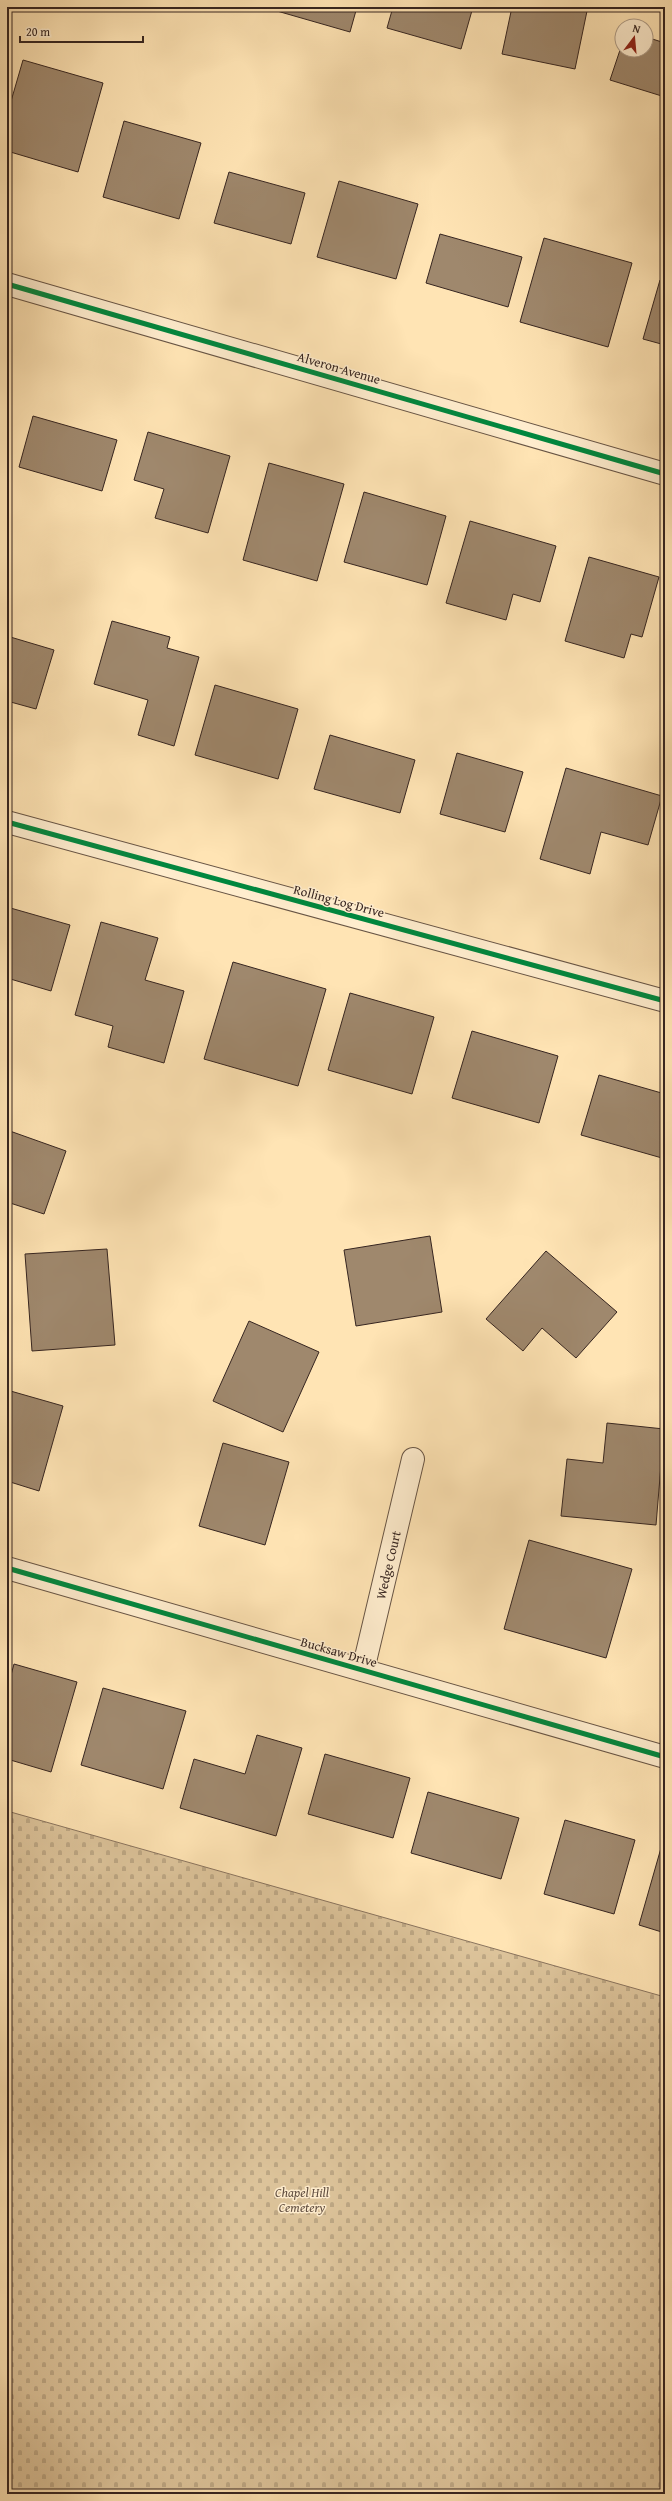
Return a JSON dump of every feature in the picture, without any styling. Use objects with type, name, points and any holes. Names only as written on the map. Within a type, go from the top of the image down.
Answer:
[{"type":"street","name":"Alveron Avenue","points":[[7,284],[665,474]]},
{"type":"street","name":"Rolling Log Drive","points":[[7,822],[665,1001]]},
{"type":"street","name":"Wedge Court","points":[[363,1670],[413,1459]]},
{"type":"street","name":"Bucksaw Drive","points":[[7,1568],[665,1757]]},
{"type":"green space","name":"Chapel Hill Cemetery","points":[[7,1811],[665,1997],[665,2494],[7,2494]]},
{"type":"building","points":[[278,7],[357,7],[350,32],[277,11]]},
{"type":"building","points":[[393,7],[473,7],[461,49],[387,28]]},
{"type":"building","points":[[512,7],[566,7],[587,11],[575,69],[502,54]]},
{"type":"building","points":[[654,40],[665,43],[665,97],[610,80],[617,58],[654,58]]},
{"type":"building","points":[[23,60],[103,83],[78,172],[7,151],[7,115]]},
{"type":"building","points":[[124,121],[201,143],[179,219],[103,197]]},
{"type":"building","points":[[229,172],[305,193],[291,244],[214,223]]},
{"type":"building","points":[[339,181],[418,204],[396,279],[317,257]]},
{"type":"building","points":[[440,234],[522,257],[508,307],[426,283]]},
{"type":"building","points":[[544,238],[632,263],[608,347],[520,322]]},
{"type":"building","points":[[660,280],[665,281],[665,345],[643,339]]},
{"type":"building","points":[[7,398],[11,400],[7,414]]},
{"type":"building","points":[[33,416],[117,440],[102,491],[19,467]]},
{"type":"building","points":[[148,432],[230,456],[208,533],[155,518],[164,489],[134,480]]},
{"type":"building","points":[[269,463],[344,484],[317,581],[243,560]]},
{"type":"building","points":[[364,492],[446,516],[427,585],[344,562]]},
{"type":"building","points":[[470,521],[556,546],[540,602],[513,594],[506,620],[446,603]]},
{"type":"building","points":[[589,557],[659,577],[642,637],[631,634],[624,658],[565,641]]},
{"type":"building","points":[[112,621],[170,637],[167,648],[199,657],[174,746],[138,735],[148,700],[94,684]]},
{"type":"building","points":[[7,636],[54,650],[36,709],[7,701]]},
{"type":"building","points":[[215,685],[298,709],[278,779],[195,755]]},
{"type":"building","points":[[330,735],[415,760],[400,813],[314,789]]},
{"type":"building","points":[[457,753],[523,772],[505,832],[440,814]]},
{"type":"building","points":[[566,768],[662,796],[648,845],[601,832],[590,874],[540,859]]},
{"type":"building","points":[[7,907],[70,925],[51,991],[7,978]]},
{"type":"building","points":[[101,922],[158,938],[145,980],[184,991],[164,1063],[108,1047],[113,1026],[75,1015]]},
{"type":"building","points":[[233,962],[326,989],[298,1086],[204,1059]]},
{"type":"building","points":[[350,993],[434,1017],[412,1094],[328,1070]]},
{"type":"building","points":[[472,1031],[558,1056],[539,1123],[452,1098]]},
{"type":"building","points":[[599,1075],[665,1094],[665,1147],[662,1158],[581,1135]]},
{"type":"building","points":[[7,1130],[66,1151],[44,1214],[7,1202]]},
{"type":"building","points":[[430,1236],[442,1312],[356,1326],[344,1250]]},
{"type":"building","points":[[107,1249],[115,1345],[32,1351],[25,1254]]},
{"type":"building","points":[[546,1251],[617,1312],[576,1358],[542,1328],[523,1351],[486,1319]]},
{"type":"building","points":[[249,1321],[319,1352],[283,1432],[213,1401]]},
{"type":"building","points":[[7,1390],[63,1406],[39,1491],[7,1481]]},
{"type":"building","points":[[607,1423],[664,1429],[656,1525],[561,1516],[567,1459],[603,1463]]},
{"type":"building","points":[[223,1443],[289,1462],[265,1545],[199,1526]]},
{"type":"building","points":[[529,1540],[632,1569],[606,1658],[504,1629]]},
{"type":"building","points":[[14,1664],[77,1682],[51,1772],[7,1759],[7,1690]]},
{"type":"building","points":[[103,1688],[186,1711],[163,1789],[81,1765]]},
{"type":"building","points":[[257,1735],[302,1748],[276,1836],[180,1808],[194,1759],[245,1774]]},
{"type":"building","points":[[325,1754],[410,1778],[393,1838],[308,1814]]},
{"type":"building","points":[[428,1792],[519,1818],[501,1879],[411,1853]]},
{"type":"building","points":[[565,1820],[635,1840],[614,1914],[544,1894]]},
{"type":"building","points":[[661,1848],[665,1849],[665,1933],[639,1925]]},
{"type":"cycle path","points":[[7,284],[665,474]]},
{"type":"cycle path","points":[[7,822],[665,1001]]},
{"type":"cycle path","points":[[7,1568],[665,1757]]}]
